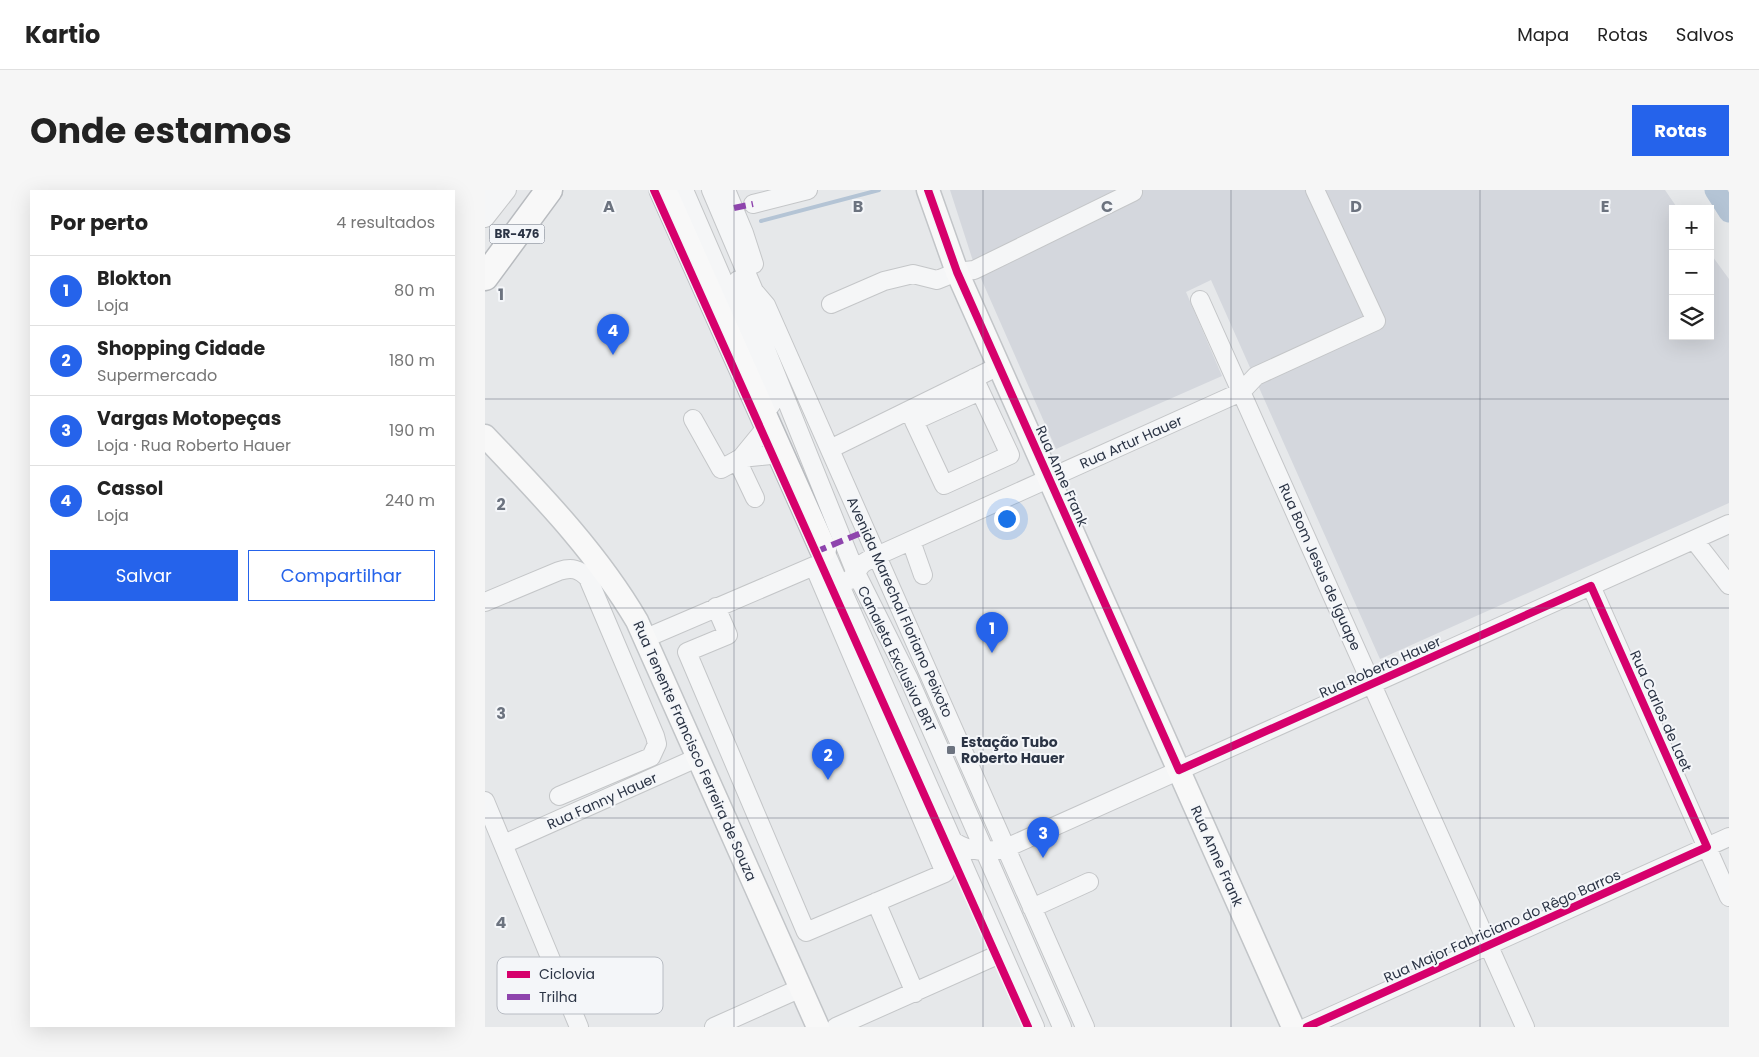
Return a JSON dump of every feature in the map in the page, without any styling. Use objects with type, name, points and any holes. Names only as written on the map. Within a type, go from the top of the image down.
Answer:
[{"type":"highway","name":"BR-476","points":[[485,277],[549,190]]},
{"type":"highway","points":[[663,190],[823,549]]},
{"type":"main road","name":"Rua Anne Frank","points":[[928,190],[957,272],[1293,1027]]},
{"type":"main road","name":"Rua Tenente Francisco Ferreira de Souza","points":[[485,436],[597,560],[626,602],[646,638],[818,1027]]},
{"type":"main road","name":"Rua Tenente Francisco Ferreira de Souza","points":[[485,450],[519,473]]},
{"type":"street","points":[[485,199],[492,190]]},
{"type":"street","points":[[485,218],[507,190]]},
{"type":"street","name":"Avenida Marechal Floriano Peixoto","points":[[684,190],[722,245],[747,260],[754,291],[766,305],[1085,1027]]},
{"type":"street","name":"Canaleta Exclusiva BRT","points":[[698,190],[757,325],[855,571],[909,679],[1062,1027]]},
{"type":"street","name":"Avenida Marechal Floriano Peixoto","points":[[711,190],[722,245],[726,287],[761,376],[823,549],[834,594],[953,841],[1035,1027]]},
{"type":"street","points":[[726,190],[744,233],[747,260],[766,305]]},
{"type":"street","points":[[753,204],[808,190]]},
{"type":"street","name":"Rua Artur Hauer","points":[[834,594],[862,564],[877,556],[1241,392],[1256,376],[1376,321],[1315,190]]},
{"type":"street","points":[[831,304],[884,281],[913,274],[937,280],[957,272],[974,270],[1133,192]]},
{"type":"street","points":[[724,328],[726,287]]},
{"type":"street","name":"Canaleta Exclusiva BRT","points":[[754,291],[757,325]]},
{"type":"street","name":"Rua Bom Jesus de Iguape","points":[[1200,300],[1525,1027]]},
{"type":"street","name":"Canaleta Exclusiva BRT","points":[[790,360],[798,426]]},
{"type":"street","points":[[977,384],[1010,455],[944,485],[914,421],[977,384],[999,366]]},
{"type":"street","points":[[830,449],[977,384]]},
{"type":"street","points":[[693,419],[721,469],[739,459],[768,425]]},
{"type":"street","points":[[739,459],[781,454]]},
{"type":"street","points":[[739,459],[755,498]]},
{"type":"street","name":"Rua Roberto Hauer","points":[[985,852],[1006,848],[1729,524]]},
{"type":"street","points":[[1695,540],[1729,585]]},
{"type":"street","points":[[911,541],[923,575]]},
{"type":"street","points":[[646,638],[716,607],[814,566],[834,594],[945,873],[807,932],[687,652],[728,635],[716,607]]},
{"type":"street","points":[[485,602],[559,571],[571,568],[581,571],[588,578],[655,736],[657,744],[651,757],[559,796]]},
{"type":"street","name":"Rua Carlos de Laet","points":[[1591,586],[1729,897]]},
{"type":"street","name":"Rua Fanny Hauer","points":[[504,844],[699,758]]},
{"type":"street","points":[[485,801],[550,957]]},
{"type":"street","name":"Rua Major Fabriciano do Rêgo Barros","points":[[1307,1027],[1729,838]]},
{"type":"street","points":[[953,841],[968,849],[985,852]]},
{"type":"street","points":[[1032,908],[1089,882]]},
{"type":"street","points":[[876,902],[915,993]]},
{"type":"street","points":[[836,1027],[1002,953]]},
{"type":"street","points":[[714,1027],[801,988]]},
{"type":"street","points":[[574,1014],[579,1027]]},
{"type":"shaded area","points":[[950,190],[1665,190],[1675,205],[1669,205],[1669,340],[1714,340],[1714,258],[1729,279],[1729,503],[1380,659],[1211,280],[1186,292],[1222,376],[1056,449],[972,258]]},
{"type":"waterway","points":[[761,221],[879,190]]},
{"type":"waterway","points":[[1715,190],[1729,212]]},
{"type":"marked path","points":[[734,208],[753,204]]},
{"type":"marked path","points":[[815,552],[866,531]]},
{"type":"cycle path","points":[[654,190],[1028,1027]]},
{"type":"cycle path","points":[[928,190],[957,272],[1179,770],[1591,586],[1707,847],[1307,1027]]},
{"type":"place","name":"Cassol","points":[[613,355]]},
{"type":"place","name":"Blokton","points":[[992,653]]},
{"type":"place","name":"Estação Tubo Roberto Hauer","points":[[951,750]]},
{"type":"place","name":"Shopping Cidade","points":[[828,780]]},
{"type":"place","name":"Vargas Motopeças","points":[[1043,858]]}]
